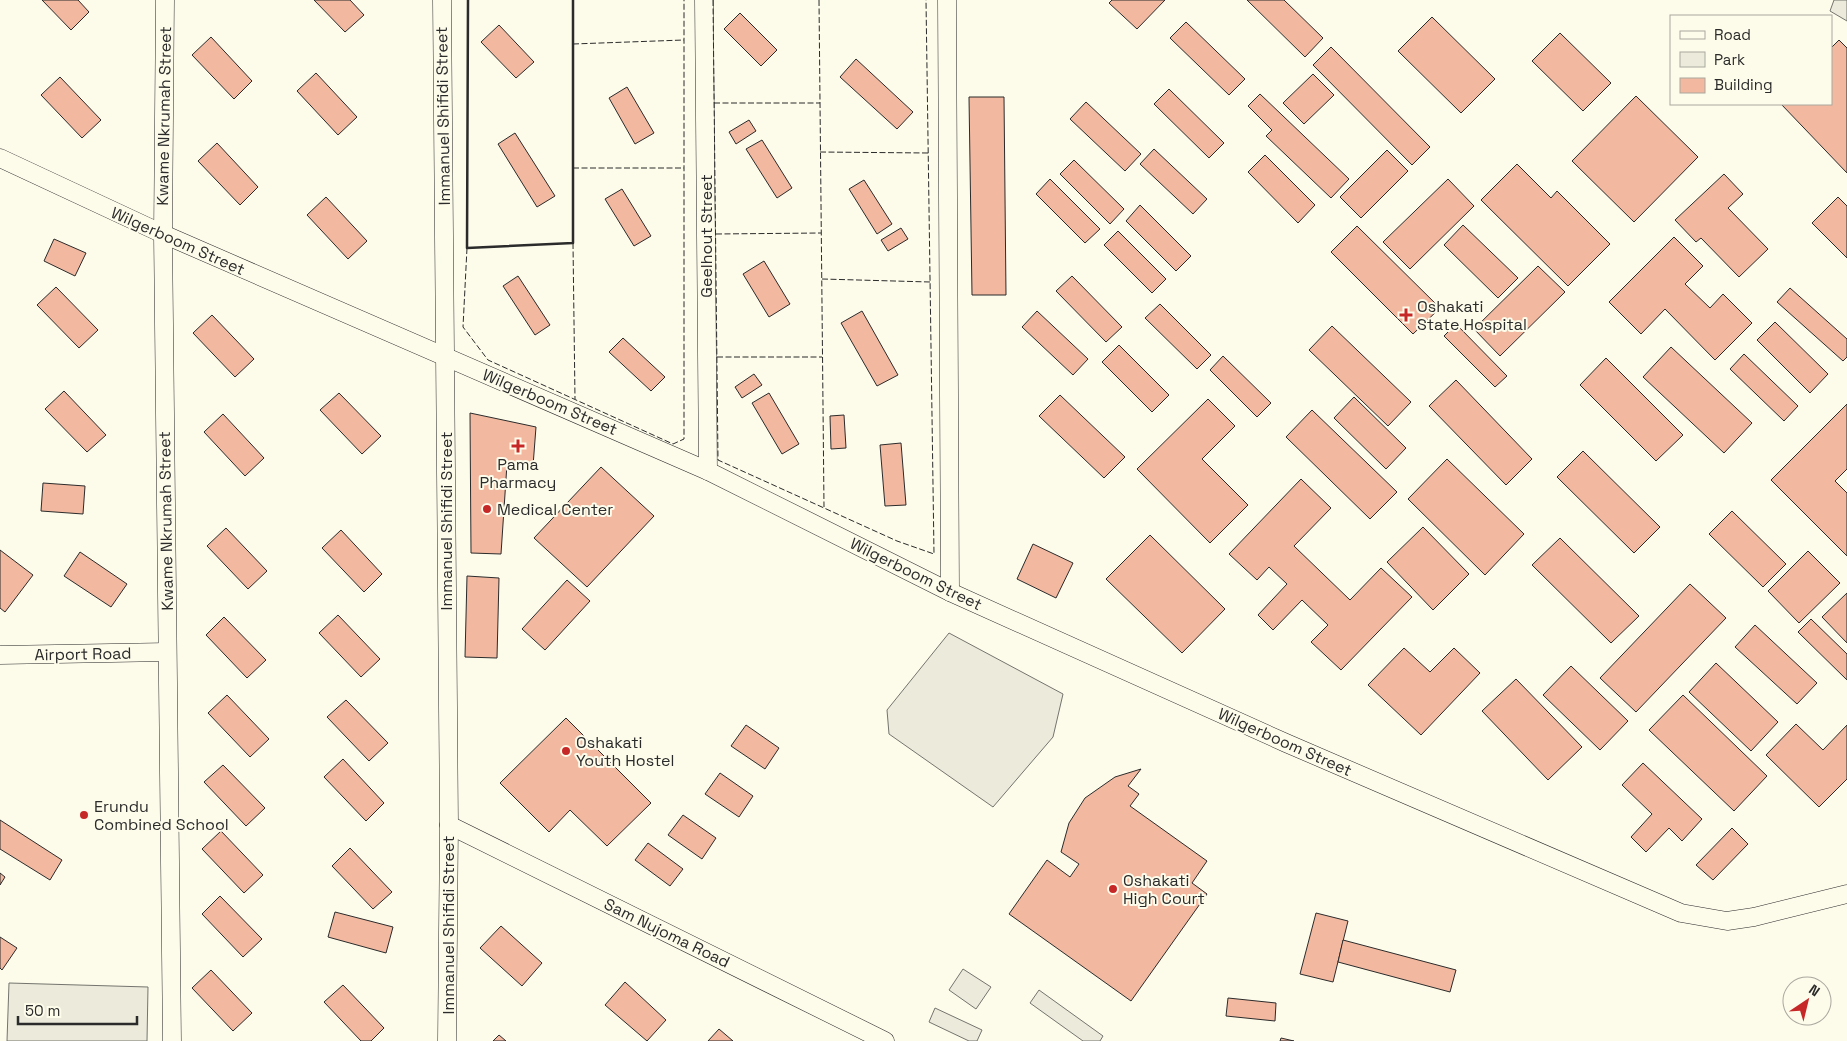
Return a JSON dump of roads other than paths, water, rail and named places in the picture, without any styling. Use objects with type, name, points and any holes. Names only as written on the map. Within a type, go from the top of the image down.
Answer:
[{"type":"street","name":"Kwame Nkrumah Street","points":[[166,0],[163,234],[172,1041]]},
{"type":"street","name":"Immanuel Shifidi Street","points":[[442,0],[449,825],[447,1041]]},
{"type":"street","name":"Geelhout Street","points":[[704,0],[708,471]]},
{"type":"street","points":[[947,0],[950,592]]},
{"type":"street","name":"Wilgerboom Street","points":[[0,158],[163,234],[446,359],[578,413],[708,471],[950,592],[1286,743],[1681,913],[1727,920],[1754,917],[1847,894]]},
{"type":"street","name":"Airport Road","points":[[0,655],[167,652]]},
{"type":"street","name":"Sam Nujoma Road","points":[[449,825],[885,1041]]},
{"type":"place","name":"Oshakati State Hospital","points":[[1406,315]]},
{"type":"place","name":"Pama Pharmacy","points":[[518,446]]},
{"type":"place","name":"Medical Center","points":[[487,509]]},
{"type":"place","name":"Oshakati Youth Hostel","points":[[566,751]]},
{"type":"place","name":"Erundu Combined School","points":[[84,815]]},
{"type":"place","name":"Oshakati High Court","points":[[1113,889]]}]
